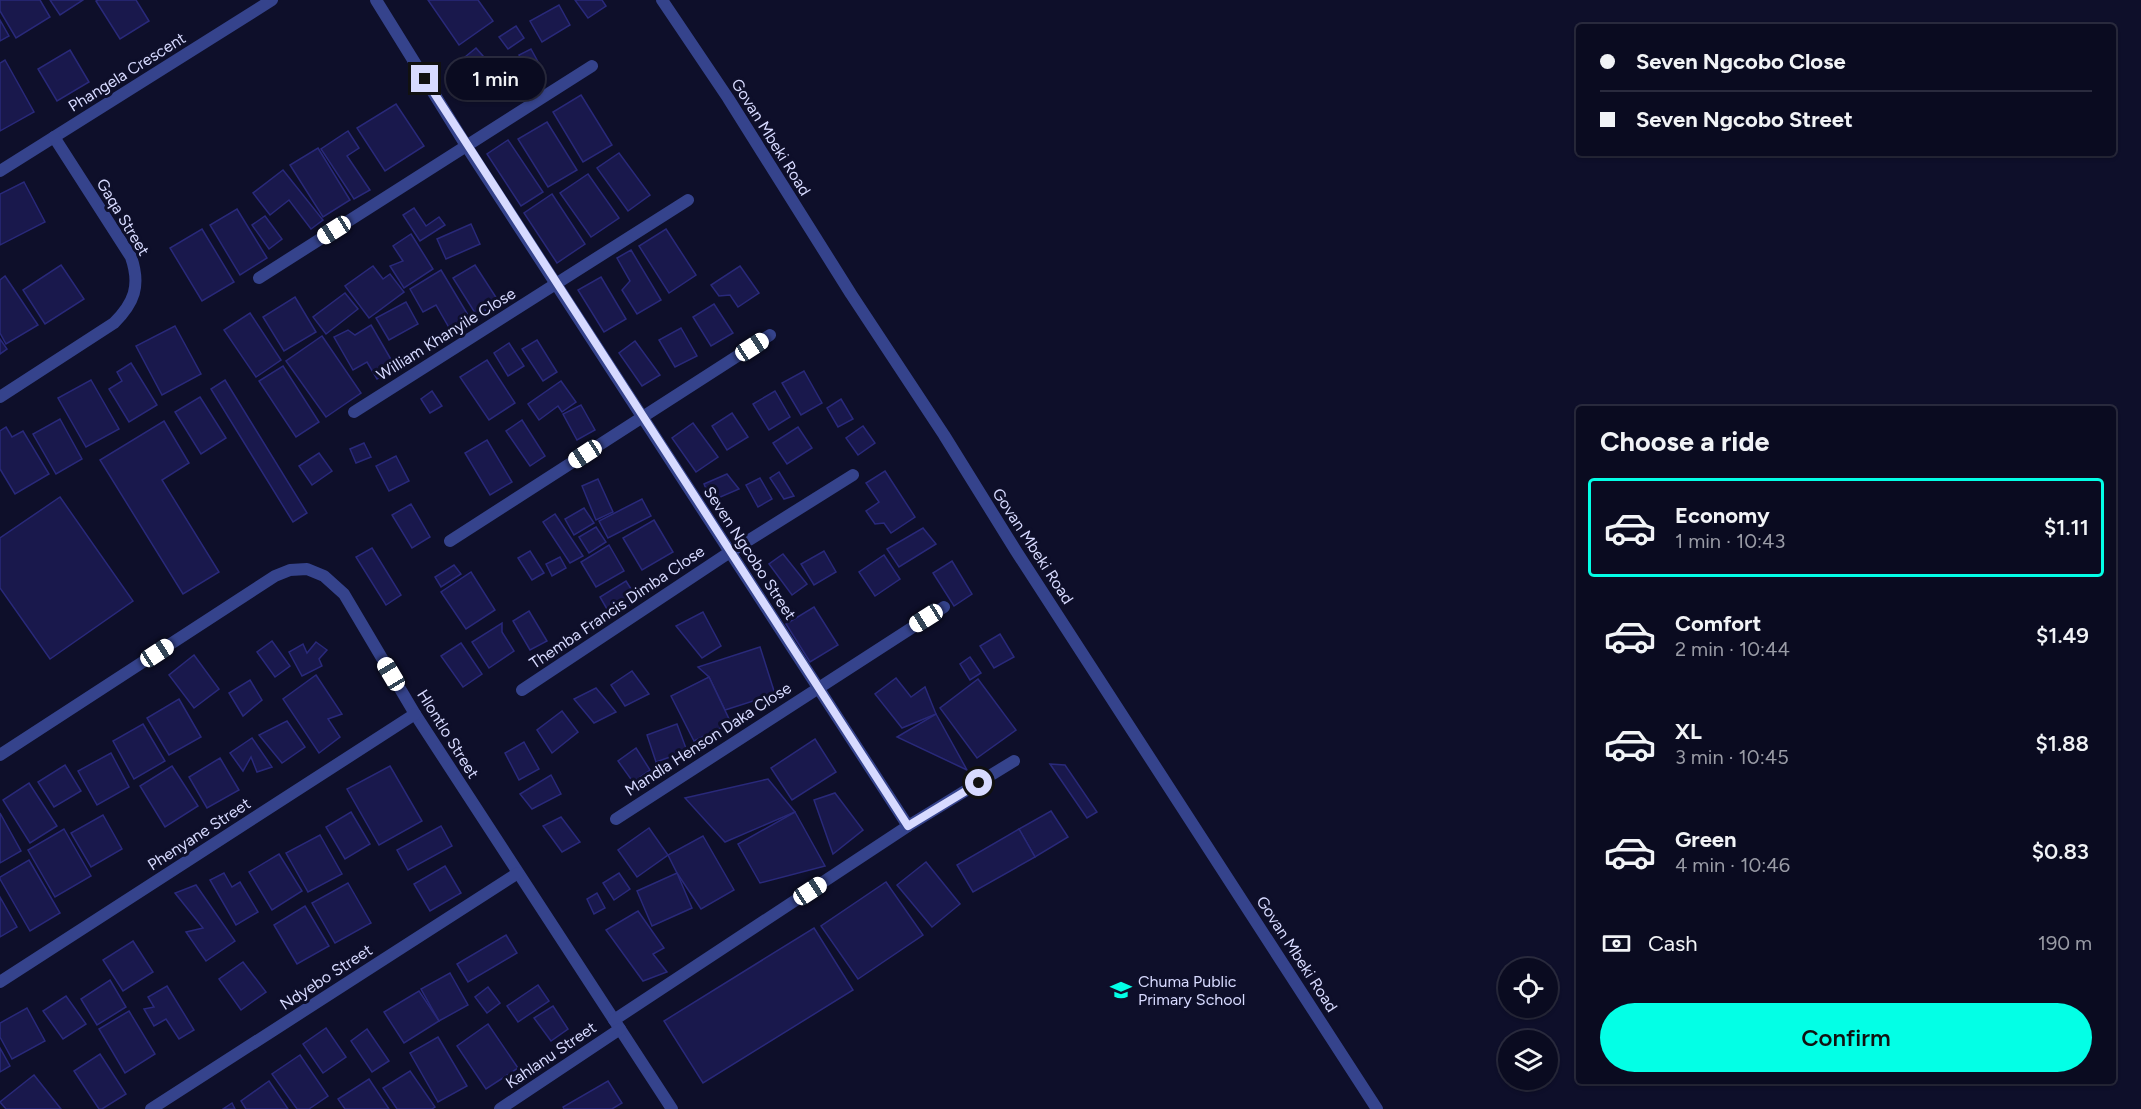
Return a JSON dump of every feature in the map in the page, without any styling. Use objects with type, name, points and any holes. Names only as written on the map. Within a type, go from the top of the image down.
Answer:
[{"type":"street","name":"Phangela Crescent","points":[[0,171],[272,0]]},
{"type":"street","name":"Seven Ngcobo Street","points":[[376,0],[467,147],[908,826]]},
{"type":"street","name":"Govan Mbeki Road","points":[[662,0],[728,98],[851,294],[1377,1109]]},
{"type":"street","points":[[259,278],[592,66]]},
{"type":"street","name":"Gaqa Street","points":[[0,397],[114,323],[126,310],[134,293],[135,268],[131,257],[54,137]]},
{"type":"street","name":"William Khanyile Close","points":[[354,412],[688,200]]},
{"type":"street","points":[[450,541],[770,335]]},
{"type":"street","name":"Themba Francis Dimba Close","points":[[522,690],[730,552],[853,475]]},
{"type":"street","name":"Hlontlo Street","points":[[0,755],[275,576],[290,570],[307,569],[324,576],[344,594],[415,714],[672,1109]]},
{"type":"street","name":"Mandla Henson Daka Close","points":[[616,819],[944,607]]},
{"type":"street","name":"Phenyane Street","points":[[0,982],[415,714]]},
{"type":"street","points":[[617,1024],[908,826],[1014,761]]},
{"type":"street","name":"Ndyebo Street","points":[[151,1109],[518,873]]},
{"type":"street","name":"Kahlanu Street","points":[[500,1109],[617,1024]]},
{"type":"building","points":[[0,0],[40,0],[50,17],[16,38],[0,11]]},
{"type":"building","points":[[50,0],[83,0],[60,15]]},
{"type":"building","points":[[136,0],[149,21],[120,39],[96,1]]},
{"type":"building","points":[[428,0],[478,0],[493,21],[459,45]]},
{"type":"building","points":[[575,0],[602,0],[606,6],[588,18]]},
{"type":"building","points":[[559,5],[570,25],[542,42],[530,21]]},
{"type":"building","points":[[0,20],[9,36],[0,41]]},
{"type":"building","points":[[516,26],[524,38],[508,49],[499,37]]},
{"type":"building","points":[[476,48],[483,56],[467,69],[474,78],[463,87],[449,70]]},
{"type":"building","points":[[531,49],[543,71],[530,77],[519,55]]},
{"type":"building","points":[[70,50],[89,82],[57,101],[38,69]]},
{"type":"building","points":[[5,60],[34,112],[0,131],[0,63]]},
{"type":"building","points":[[581,95],[612,145],[583,162],[553,112]]},
{"type":"building","points":[[396,104],[424,146],[385,171],[357,128]]},
{"type":"building","points":[[547,122],[577,170],[548,187],[518,139]]},
{"type":"building","points":[[348,131],[359,148],[347,156],[370,190],[354,199],[321,149]]},
{"type":"building","points":[[508,140],[543,192],[521,206],[487,154]]},
{"type":"building","points":[[318,148],[350,200],[323,217],[290,165]]},
{"type":"building","points":[[619,153],[650,195],[628,211],[597,168]]},
{"type":"building","points":[[283,170],[323,220],[311,229],[289,200],[270,215],[253,193]]},
{"type":"building","points":[[588,174],[619,218],[591,237],[560,193]]},
{"type":"building","points":[[24,182],[45,222],[0,245],[0,194]]},
{"type":"building","points":[[552,194],[585,244],[557,263],[524,213]]},
{"type":"building","points":[[414,208],[426,226],[439,217],[445,225],[420,241],[403,215]]},
{"type":"building","points":[[237,209],[267,258],[240,275],[210,225]]},
{"type":"building","points":[[265,216],[282,239],[269,249],[252,225]]},
{"type":"building","points":[[471,224],[480,244],[446,259],[437,239]]},
{"type":"building","points":[[202,229],[234,282],[202,301],[170,248]]},
{"type":"building","points":[[666,229],[696,275],[669,293],[639,246]]},
{"type":"building","points":[[411,234],[433,269],[404,288],[390,266],[403,261],[393,246]]},
{"type":"building","points":[[631,250],[661,300],[637,314],[622,290],[630,281],[617,258]]},
{"type":"building","points":[[61,265],[84,299],[45,324],[23,290]]},
{"type":"building","points":[[475,265],[499,302],[477,316],[453,278]]},
{"type":"building","points":[[373,266],[383,279],[390,274],[404,292],[369,318],[345,286]]},
{"type":"building","points":[[740,266],[759,293],[738,307],[730,295],[719,296],[711,285]]},
{"type":"building","points":[[441,270],[471,320],[451,331],[436,305],[423,312],[410,289]]},
{"type":"building","points":[[5,276],[38,325],[6,344],[0,333],[0,280]]},
{"type":"building","points":[[601,277],[626,319],[604,332],[578,290]]},
{"type":"building","points":[[345,293],[358,309],[326,334],[313,317]]},
{"type":"building","points":[[295,297],[316,332],[284,351],[263,317]]},
{"type":"building","points":[[406,302],[418,324],[389,340],[376,318]]},
{"type":"building","points":[[714,304],[733,333],[711,346],[693,317]]},
{"type":"building","points":[[250,313],[281,360],[256,377],[224,330]]},
{"type":"building","points":[[371,325],[396,368],[377,379],[367,362],[353,370],[334,337],[348,330],[355,335]]},
{"type":"building","points":[[175,326],[201,374],[162,395],[136,346]]},
{"type":"building","points":[[681,328],[697,356],[675,367],[659,340]]},
{"type":"building","points":[[322,336],[361,393],[326,417],[286,361]]},
{"type":"building","points":[[0,339],[7,349],[0,354]]},
{"type":"building","points":[[537,340],[557,372],[543,381],[522,349]]},
{"type":"building","points":[[635,341],[660,375],[642,386],[619,353]]},
{"type":"building","points":[[509,343],[524,366],[508,376],[494,353]]},
{"type":"building","points":[[487,360],[515,403],[489,420],[460,377]]},
{"type":"building","points":[[131,363],[157,405],[129,422],[109,389],[122,381],[117,372]]},
{"type":"building","points":[[283,366],[319,422],[296,437],[259,381]]},
{"type":"building","points":[[804,371],[822,403],[801,415],[782,383]]},
{"type":"building","points":[[91,380],[119,429],[86,447],[58,398]]},
{"type":"building","points":[[225,380],[307,513],[293,522],[211,389]]},
{"type":"building","points":[[561,381],[576,402],[562,412],[558,406],[539,420],[528,404]]},
{"type":"building","points":[[432,391],[442,406],[430,413],[421,399]]},
{"type":"building","points":[[775,391],[790,417],[769,430],[753,404]]},
{"type":"building","points":[[200,397],[226,438],[201,454],[175,412]]},
{"type":"building","points":[[841,399],[853,419],[838,427],[827,408]]},
{"type":"building","points":[[581,405],[595,430],[577,440],[563,414]]},
{"type":"building","points":[[732,413],[748,437],[727,450],[712,426]]},
{"type":"building","points":[[60,419],[82,459],[56,474],[33,434]]},
{"type":"building","points":[[522,420],[545,456],[530,466],[506,431]]},
{"type":"building","points":[[164,421],[189,463],[162,480],[219,572],[183,594],[100,460]]},
{"type":"building","points":[[693,423],[718,457],[696,472],[672,438]]},
{"type":"building","points":[[863,426],[875,443],[858,455],[846,438]]},
{"type":"building","points":[[6,427],[12,437],[23,431],[49,474],[15,494],[0,469],[0,431]]},
{"type":"building","points":[[798,427],[812,448],[787,464],[773,443]]},
{"type":"building","points":[[487,440],[512,482],[490,495],[465,453]]},
{"type":"building","points":[[364,443],[371,457],[356,463],[350,449]]},
{"type":"building","points":[[319,453],[332,471],[312,485],[299,466]]},
{"type":"building","points":[[396,456],[409,481],[389,491],[376,466]]},
{"type":"building","points":[[885,471],[915,517],[891,533],[884,523],[875,524],[866,511],[879,502],[866,483]]},
{"type":"building","points":[[779,472],[794,496],[784,499],[770,478]]},
{"type":"building","points":[[727,474],[739,489],[711,501],[704,484]]},
{"type":"building","points":[[760,478],[772,499],[758,507],[746,485]]},
{"type":"building","points":[[598,479],[613,512],[596,520],[582,486]]},
{"type":"building","points":[[60,497],[133,601],[50,659],[0,588],[0,538]]},
{"type":"building","points":[[642,499],[651,516],[608,538],[599,521]]},
{"type":"building","points":[[411,504],[430,537],[412,548],[392,515]]},
{"type":"building","points":[[584,508],[594,523],[574,535],[565,519]]},
{"type":"building","points":[[555,514],[583,556],[570,563],[543,522]]},
{"type":"building","points":[[654,520],[673,552],[642,570],[623,538]]},
{"type":"building","points":[[596,527],[606,542],[589,553],[579,537]]},
{"type":"building","points":[[923,528],[936,544],[899,567],[887,549]]},
{"type":"building","points":[[609,545],[624,571],[596,587],[581,562]]},
{"type":"building","points":[[372,548],[401,595],[386,605],[356,557]]},
{"type":"building","points":[[530,551],[544,573],[532,580],[518,558]]},
{"type":"building","points":[[824,551],[836,572],[814,585],[801,564]]},
{"type":"building","points":[[783,554],[807,584],[792,595],[769,564]]},
{"type":"building","points":[[884,555],[900,579],[875,596],[859,572]]},
{"type":"building","points":[[560,557],[566,568],[552,576],[546,564]]},
{"type":"building","points":[[952,561],[972,594],[954,606],[933,573]]},
{"type":"building","points":[[454,565],[461,574],[441,587],[435,577]]},
{"type":"building","points":[[471,572],[495,610],[466,629],[441,592]]},
{"type":"building","points":[[626,581],[638,600],[611,616],[600,597]]},
{"type":"building","points":[[814,607],[838,645],[810,662],[786,624]]},
{"type":"building","points":[[529,611],[547,641],[530,650],[513,621]]},
{"type":"building","points":[[703,612],[721,646],[702,658],[676,626]]},
{"type":"building","points":[[502,623],[502,632],[514,651],[489,668],[472,642]]},
{"type":"building","points":[[1000,634],[1014,657],[994,668],[980,646]]},
{"type":"building","points":[[272,641],[290,666],[275,677],[257,652]]},
{"type":"building","points":[[316,642],[327,650],[319,659],[322,666],[302,676],[289,652],[303,644],[307,653]]},
{"type":"building","points":[[461,643],[482,674],[463,687],[441,656]]},
{"type":"building","points":[[760,647],[775,694],[725,710],[709,677],[698,667]]},
{"type":"building","points":[[194,655],[219,689],[194,708],[169,675]]},
{"type":"building","points":[[970,657],[981,673],[970,680],[960,664]]},
{"type":"building","points":[[632,671],[649,694],[625,706],[611,685]]},
{"type":"building","points":[[316,675],[342,714],[328,719],[340,737],[319,753],[283,699]]},
{"type":"building","points":[[709,677],[731,723],[694,741],[671,696]]},
{"type":"building","points":[[896,678],[911,697],[925,687],[936,714],[902,728],[875,694]]},
{"type":"building","points":[[978,679],[1016,730],[977,758],[940,708]]},
{"type":"building","points":[[250,680],[262,700],[243,716],[229,693]]},
{"type":"building","points":[[596,688],[616,712],[594,723],[574,699]]},
{"type":"building","points":[[179,699],[201,737],[169,755],[147,718]]},
{"type":"building","points":[[562,711],[578,732],[552,753],[537,730]]},
{"type":"building","points":[[936,714],[967,770],[897,737]]},
{"type":"building","points":[[287,721],[305,747],[282,763],[259,735]]},
{"type":"building","points":[[143,724],[165,761],[134,779],[113,741]]},
{"type":"building","points":[[677,724],[687,751],[656,762],[647,735]]},
{"type":"building","points":[[252,738],[272,767],[257,772],[251,757],[243,771],[230,753]]},
{"type":"building","points":[[815,739],[836,772],[792,800],[771,768]]},
{"type":"building","points":[[524,742],[539,769],[519,780],[505,753]]},
{"type":"building","points":[[636,748],[650,770],[633,782],[618,761]]},
{"type":"building","points":[[111,753],[129,787],[97,805],[78,771]]},
{"type":"building","points":[[220,758],[239,790],[207,808],[189,777]]},
{"type":"building","points":[[1050,764],[1065,765],[1097,812],[1087,818]]},
{"type":"building","points":[[65,765],[81,791],[54,807],[38,782]]},
{"type":"building","points":[[172,766],[198,806],[165,827],[140,786]]},
{"type":"building","points":[[390,766],[422,821],[379,845],[347,789]]},
{"type":"building","points":[[551,775],[561,794],[532,809],[520,794]]},
{"type":"building","points":[[768,779],[795,812],[725,842],[685,798]]},
{"type":"building","points":[[29,783],[57,826],[30,843],[3,800]]},
{"type":"building","points":[[835,793],[863,830],[833,854],[814,800]]},
{"type":"building","points":[[1051,811],[1068,837],[1035,857],[1019,829]]},
{"type":"building","points":[[351,812],[370,844],[345,859],[326,827]]},
{"type":"building","points":[[795,812],[825,866],[760,883],[738,844]]},
{"type":"building","points":[[0,813],[21,851],[0,863]]},
{"type":"building","points":[[103,815],[122,849],[91,867],[71,833]]},
{"type":"building","points":[[561,817],[580,842],[562,852],[543,826]]},
{"type":"building","points":[[441,826],[452,846],[408,870],[397,850]]},
{"type":"building","points":[[649,828],[668,855],[637,877],[618,850]]},
{"type":"building","points":[[64,829],[91,876],[55,897],[28,850]]},
{"type":"building","points":[[1019,829],[1035,857],[973,892],[957,865]]},
{"type":"building","points":[[320,835],[342,874],[308,892],[286,853]]},
{"type":"building","points":[[703,836],[734,890],[701,909],[668,855]]},
{"type":"building","points":[[279,854],[302,891],[272,910],[249,872]]},
{"type":"building","points":[[29,860],[60,913],[30,931],[0,879]]},
{"type":"building","points":[[926,862],[960,904],[932,927],[897,885]]},
{"type":"building","points":[[445,866],[461,893],[430,911],[414,884]]},
{"type":"building","points":[[224,873],[232,887],[240,882],[258,912],[236,925],[210,880]]},
{"type":"building","points":[[619,873],[630,889],[614,900],[603,883]]},
{"type":"building","points":[[677,873],[692,908],[652,926],[637,891]]},
{"type":"building","points":[[886,882],[923,935],[858,979],[821,926]]},
{"type":"building","points":[[348,883],[371,923],[335,943],[312,903]]},
{"type":"building","points":[[196,885],[235,941],[206,961],[186,932],[203,928],[175,893]]},
{"type":"building","points":[[597,893],[605,908],[594,914],[587,899]]},
{"type":"building","points":[[0,897],[17,927],[0,937]]},
{"type":"building","points":[[305,906],[329,946],[297,964],[274,925]]},
{"type":"building","points":[[638,911],[664,948],[653,954],[667,972],[643,981],[606,930]]},
{"type":"building","points":[[814,928],[853,990],[703,1083],[664,1021]]},
{"type":"building","points":[[506,935],[517,953],[468,982],[457,964]]},
{"type":"building","points":[[133,941],[153,972],[123,991],[103,960]]},
{"type":"building","points":[[243,962],[266,992],[241,1010],[219,979]]},
{"type":"building","points":[[450,973],[468,1005],[439,1021],[421,989]]},
{"type":"building","points":[[110,980],[126,1007],[97,1025],[81,999]]},
{"type":"building","points":[[538,985],[549,1001],[518,1022],[507,1006]]},
{"type":"building","points":[[167,986],[194,1030],[179,1039],[166,1019],[154,1026],[144,1009],[154,1007],[148,997]]},
{"type":"building","points":[[488,987],[500,1003],[487,1013],[475,997]]},
{"type":"building","points":[[419,991],[439,1021],[404,1043],[384,1012]]},
{"type":"building","points":[[66,996],[86,1024],[63,1039],[43,1011]]},
{"type":"building","points":[[553,1006],[568,1029],[551,1041],[534,1018]]},
{"type":"building","points":[[27,1008],[45,1041],[12,1059],[0,1037],[0,1023]]},
{"type":"building","points":[[129,1011],[155,1054],[125,1073],[99,1029]]},
{"type":"building","points":[[488,1024],[518,1068],[486,1089],[457,1046]]},
{"type":"building","points":[[326,1028],[346,1057],[323,1073],[303,1044]]},
{"type":"building","points":[[367,1029],[389,1061],[372,1072],[351,1041]]},
{"type":"building","points":[[438,1037],[467,1086],[438,1102],[410,1053]]},
{"type":"building","points":[[0,1048],[10,1066],[0,1072]]},
{"type":"building","points":[[100,1054],[126,1094],[102,1109],[99,1109],[74,1071]]},
{"type":"building","points":[[300,1055],[328,1096],[309,1109],[297,1109],[272,1074]]},
{"type":"building","points":[[410,1071],[435,1107],[432,1109],[397,1109],[383,1088]]},
{"type":"building","points":[[34,1075],[61,1109],[6,1109],[0,1102]]},
{"type":"building","points":[[369,1079],[389,1109],[345,1109],[338,1099]]},
{"type":"building","points":[[269,1081],[288,1109],[246,1109],[241,1101]]},
{"type":"building","points":[[608,1081],[622,1103],[612,1109],[564,1109],[563,1107]]},
{"type":"building","points":[[232,1103],[235,1109],[223,1109]]},
{"type":"place","name":"Chuma Public Primary School","points":[[1121,990]]},
{"type":"route","points":[[425,79],[908,826],[979,783]]}]
